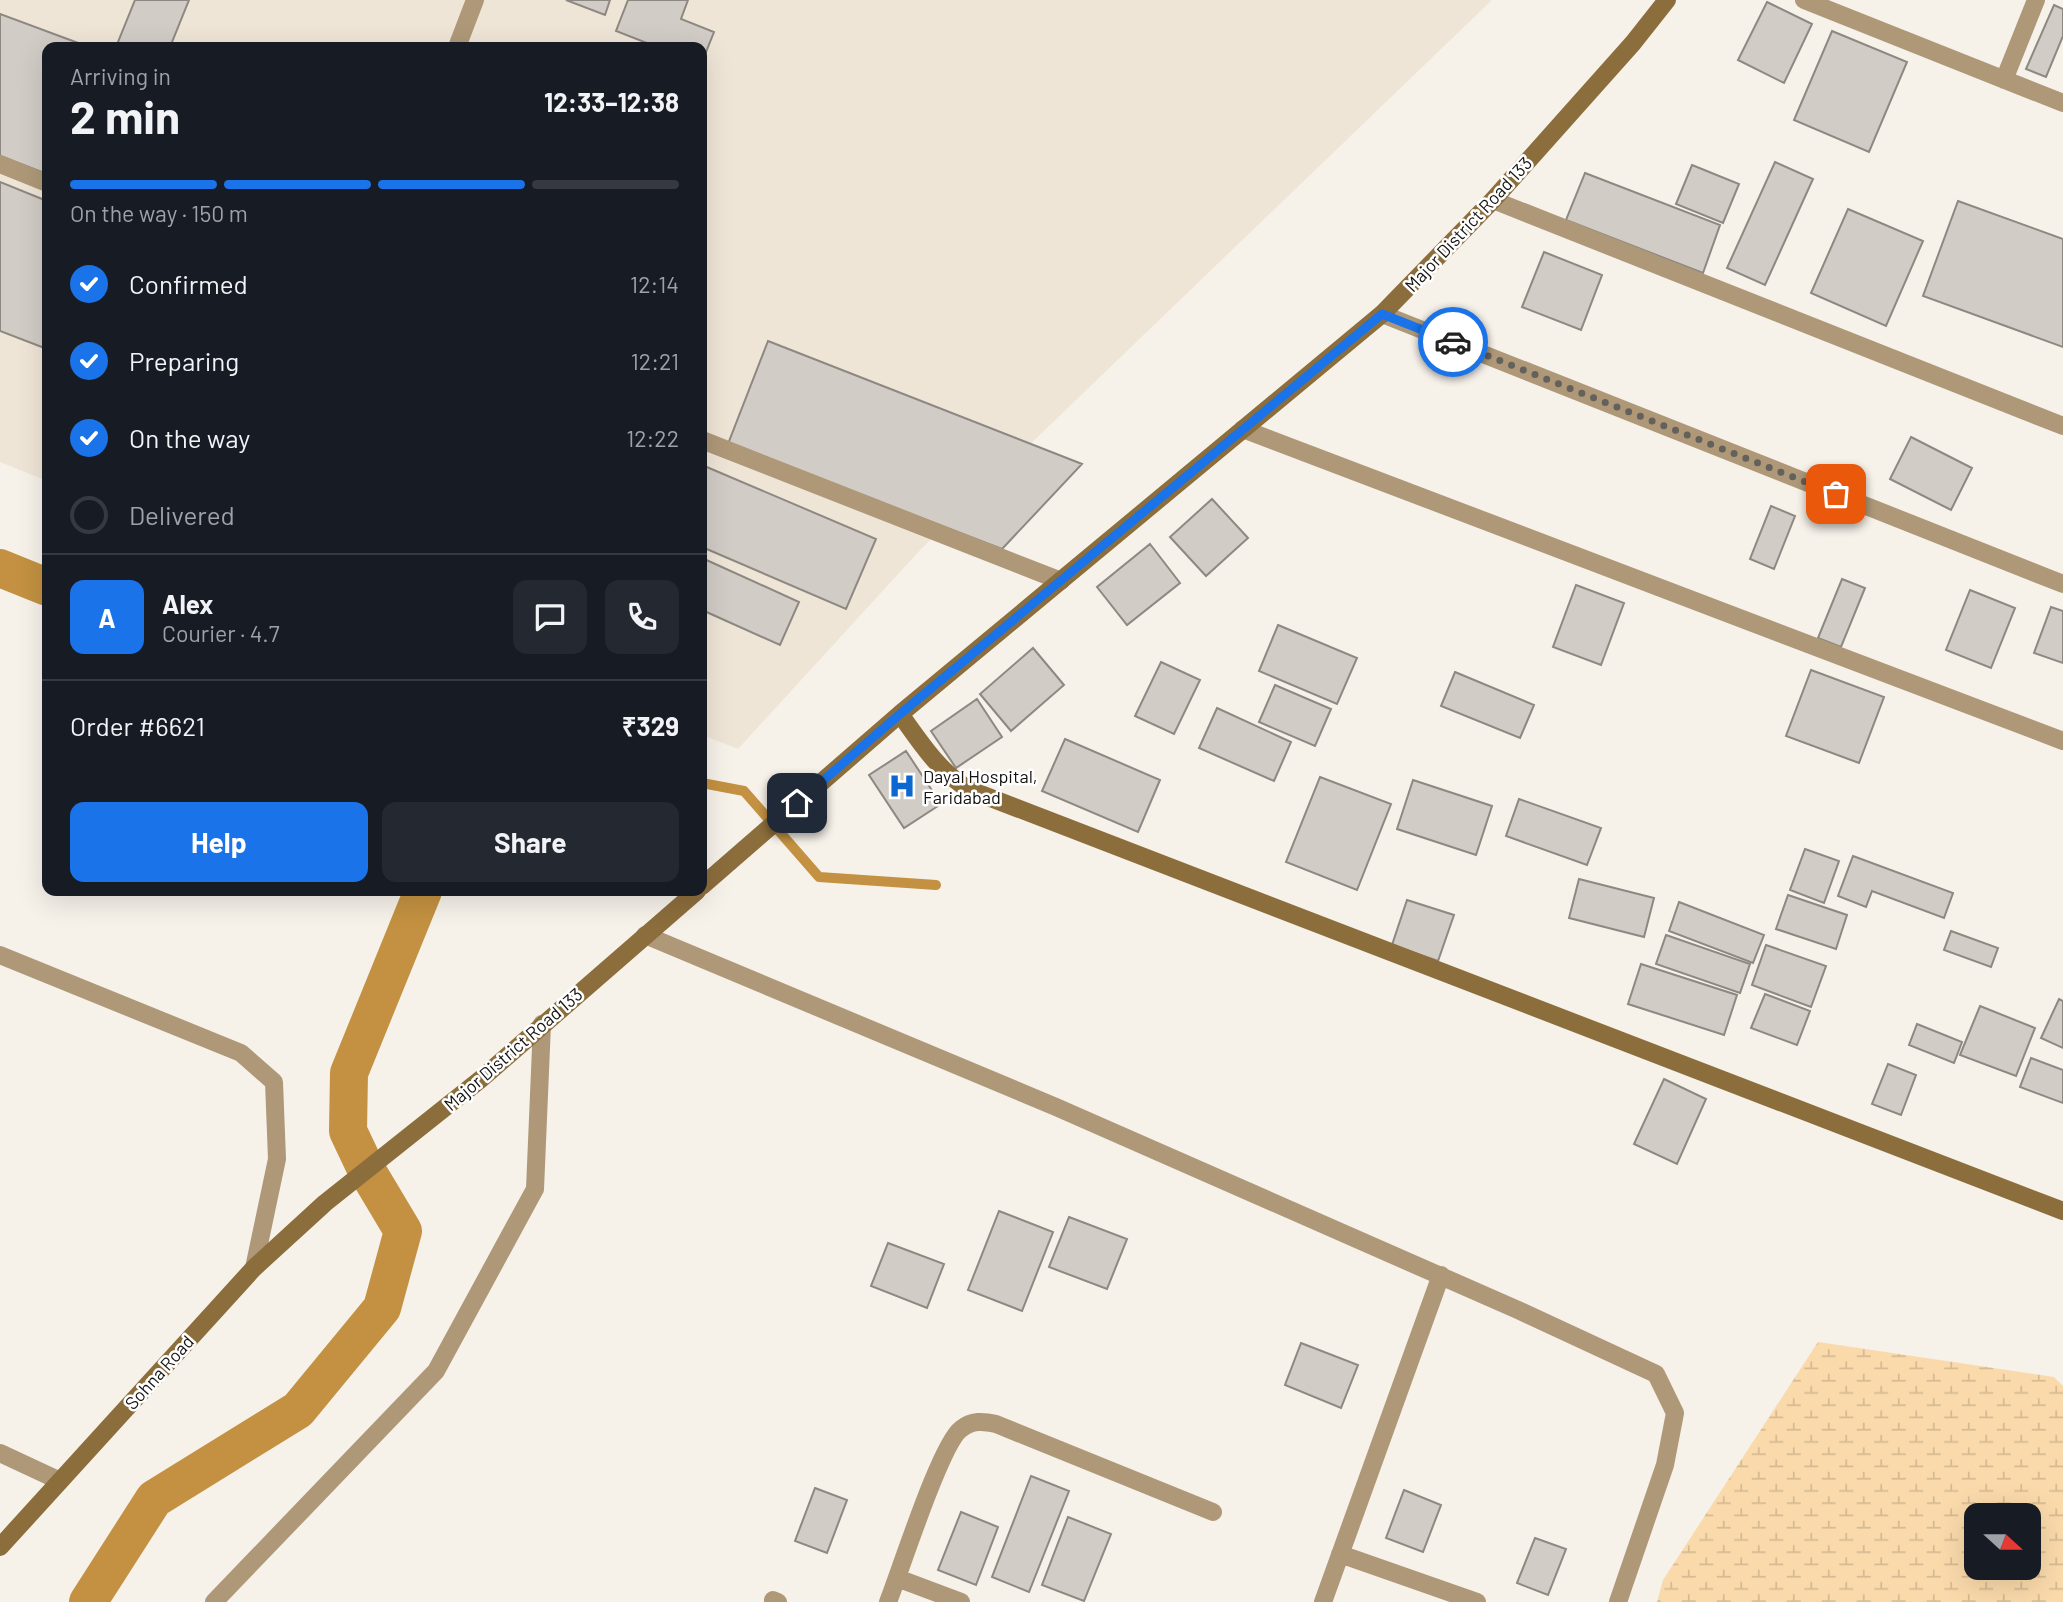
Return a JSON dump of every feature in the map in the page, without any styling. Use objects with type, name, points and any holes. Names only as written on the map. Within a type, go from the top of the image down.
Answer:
[{"type":"main road","name":"Major District Road 133","points":[[707,882],[900,714],[1382,314],[1493,200],[1633,43],[1667,0]]},
{"type":"main road","points":[[900,714],[938,766],[953,780],[970,790],[2063,1211]]},
{"type":"main road","name":"Major District Road 133","points":[[325,1203],[481,1079],[691,896]]},
{"type":"main road","name":"Sohna Road","points":[[0,1547],[254,1268],[325,1203]]},
{"type":"street","points":[[459,42],[475,0]]},
{"type":"street","points":[[1804,0],[2063,103]]},
{"type":"street","points":[[2004,80],[2036,0]]},
{"type":"street","points":[[0,164],[42,181]]},
{"type":"street","points":[[1493,200],[2063,426]]},
{"type":"street","points":[[1382,314],[2063,584]]},
{"type":"street","points":[[1243,429],[2063,741]]},
{"type":"street","points":[[707,442],[1061,581]]},
{"type":"street","points":[[645,935],[1056,1107],[1441,1275],[1656,1374],[1675,1413],[1665,1465],[1618,1602]]},
{"type":"street","points":[[0,955],[242,1053],[274,1082],[277,1159],[254,1268]]},
{"type":"street","points":[[214,1602],[436,1371],[535,1189],[542,1024]]},
{"type":"street","points":[[1322,1602],[1441,1275]]},
{"type":"street","points":[[888,1602],[944,1454],[960,1429],[978,1420],[996,1424],[1213,1512]]},
{"type":"street","points":[[0,1453],[60,1481]]},
{"type":"street","points":[[1340,1554],[1477,1602]]},
{"type":"street","points":[[897,1578],[961,1602]]},
{"type":"shaded area","points":[[0,0],[1492,0],[922,548],[738,749],[707,737],[707,42],[42,42],[42,479],[0,462]]},
{"type":"green space","points":[[1818,1342],[2054,1377],[2063,1386],[2063,1602],[1657,1602],[1663,1580]]},
{"type":"building","points":[[135,0],[189,0],[172,42],[118,42]]},
{"type":"building","points":[[566,0],[610,0],[605,15]]},
{"type":"building","points":[[628,0],[688,0],[681,19],[714,32],[707,50],[707,42],[644,42],[616,31]]},
{"type":"building","points":[[1767,2],[1812,24],[1784,83],[1738,60]]},
{"type":"building","points":[[2054,5],[2063,9],[2063,36],[2046,77],[2026,69]]},
{"type":"building","points":[[0,14],[76,42],[42,42],[42,172],[0,156]]},
{"type":"building","points":[[1832,31],[1907,62],[1869,152],[1794,120]]},
{"type":"building","points":[[1775,162],[1813,179],[1765,285],[1727,268]]},
{"type":"building","points":[[1692,165],[1739,184],[1723,223],[1676,204]]},
{"type":"building","points":[[1585,173],[1720,225],[1703,273],[1566,220]]},
{"type":"building","points":[[0,182],[42,199],[42,347],[0,331]]},
{"type":"building","points":[[1958,201],[2063,239],[2063,347],[1923,296]]},
{"type":"building","points":[[1848,209],[1923,241],[1886,326],[1811,293]]},
{"type":"building","points":[[1544,252],[1602,275],[1581,330],[1522,307]]},
{"type":"building","points":[[768,341],[1082,464],[1002,549],[728,444]]},
{"type":"building","points":[[1911,437],[1972,468],[1951,510],[1890,479]]},
{"type":"building","points":[[707,467],[876,539],[846,609],[707,549]]},
{"type":"building","points":[[1212,499],[1248,538],[1206,576],[1170,537]]},
{"type":"building","points":[[1771,506],[1795,516],[1774,569],[1750,559]]},
{"type":"building","points":[[1150,544],[1180,583],[1127,625],[1097,587]]},
{"type":"building","points":[[707,560],[799,602],[780,645],[707,612]]},
{"type":"building","points":[[1842,579],[1865,588],[1841,647],[1818,638]]},
{"type":"building","points":[[1576,585],[1624,603],[1601,665],[1553,647]]},
{"type":"building","points":[[1970,590],[2015,608],[1991,668],[1946,650]]},
{"type":"building","points":[[2051,607],[2063,611],[2063,663],[2034,653]]},
{"type":"building","points":[[1278,625],[1357,658],[1337,704],[1259,671]]},
{"type":"building","points":[[1033,648],[1064,685],[1011,731],[980,694]]},
{"type":"building","points":[[1161,662],[1200,680],[1174,734],[1135,716]]},
{"type":"building","points":[[1811,670],[1884,697],[1859,763],[1786,736]]},
{"type":"building","points":[[1455,672],[1534,705],[1520,738],[1441,706]]},
{"type":"building","points":[[1275,685],[1331,709],[1315,746],[1259,722]]},
{"type":"building","points":[[977,699],[1002,737],[956,768],[931,731]]},
{"type":"building","points":[[1217,708],[1291,742],[1274,781],[1199,748]]},
{"type":"building","points":[[1065,739],[1160,780],[1138,832],[1042,791]]},
{"type":"building","points":[[906,751],[941,804],[904,828],[869,775]]},
{"type":"building","points":[[1320,777],[1391,804],[1357,890],[1286,862]]},
{"type":"building","points":[[1413,780],[1492,806],[1476,855],[1397,829]]},
{"type":"building","points":[[1519,799],[1601,828],[1587,865],[1506,836]]},
{"type":"building","points":[[1805,849],[1839,861],[1824,903],[1790,890]]},
{"type":"building","points":[[1853,856],[1953,893],[1944,918],[1872,891],[1866,907],[1838,896]]},
{"type":"building","points":[[1579,879],[1654,898],[1644,937],[1569,918]]},
{"type":"building","points":[[1788,895],[1847,915],[1836,949],[1776,929]]},
{"type":"building","points":[[1407,900],[1454,915],[1438,961],[1392,945]]},
{"type":"building","points":[[1679,902],[1764,935],[1753,963],[1669,931]]},
{"type":"building","points":[[1951,931],[1998,948],[1991,967],[1944,950]]},
{"type":"building","points":[[1666,935],[1750,964],[1740,993],[1656,964]]},
{"type":"building","points":[[1766,945],[1826,966],[1811,1007],[1752,985]]},
{"type":"building","points":[[1641,964],[1737,995],[1724,1035],[1628,1004]]},
{"type":"building","points":[[1765,994],[1810,1011],[1797,1045],[1751,1028]]},
{"type":"building","points":[[2059,999],[2063,1001],[2063,1048],[2041,1038]]},
{"type":"building","points":[[1980,1006],[2035,1028],[2016,1076],[1960,1055]]},
{"type":"building","points":[[1917,1024],[1962,1042],[1954,1063],[1909,1045]]},
{"type":"building","points":[[2031,1058],[2063,1070],[2063,1103],[2020,1087]]},
{"type":"building","points":[[1888,1064],[1916,1075],[1901,1115],[1872,1104]]},
{"type":"building","points":[[1664,1079],[1706,1099],[1677,1164],[1634,1144]]},
{"type":"building","points":[[999,1211],[1053,1232],[1022,1311],[968,1290]]},
{"type":"building","points":[[1069,1217],[1127,1239],[1107,1289],[1049,1267]]},
{"type":"building","points":[[888,1243],[944,1264],[927,1308],[871,1286]]},
{"type":"building","points":[[1301,1343],[1358,1365],[1341,1408],[1285,1385]]},
{"type":"building","points":[[1031,1476],[1069,1491],[1029,1592],[992,1577]]},
{"type":"building","points":[[815,1488],[847,1500],[827,1553],[795,1541]]},
{"type":"building","points":[[1404,1490],[1441,1505],[1423,1552],[1386,1538]]},
{"type":"building","points":[[961,1512],[998,1527],[976,1585],[938,1570]]},
{"type":"building","points":[[1068,1517],[1111,1534],[1084,1601],[1042,1585]]},
{"type":"building","points":[[1535,1538],[1566,1549],[1548,1595],[1517,1583]]},
{"type":"waterway","points":[[0,568],[42,585]]},
{"type":"waterway","points":[[707,784],[744,791],[819,877],[936,885]]},
{"type":"waterway","points":[[88,1602],[154,1499],[298,1410],[382,1308],[403,1231],[366,1169],[348,1131],[349,1073],[421,896]]},
{"type":"way so far","points":[[1453,342],[1836,494]]},
{"type":"place","name":"Dayal Hospital, Faridabad","points":[[902,786]]},
{"type":"route","points":[[797,803],[900,714],[1382,314],[1453,342]]}]
